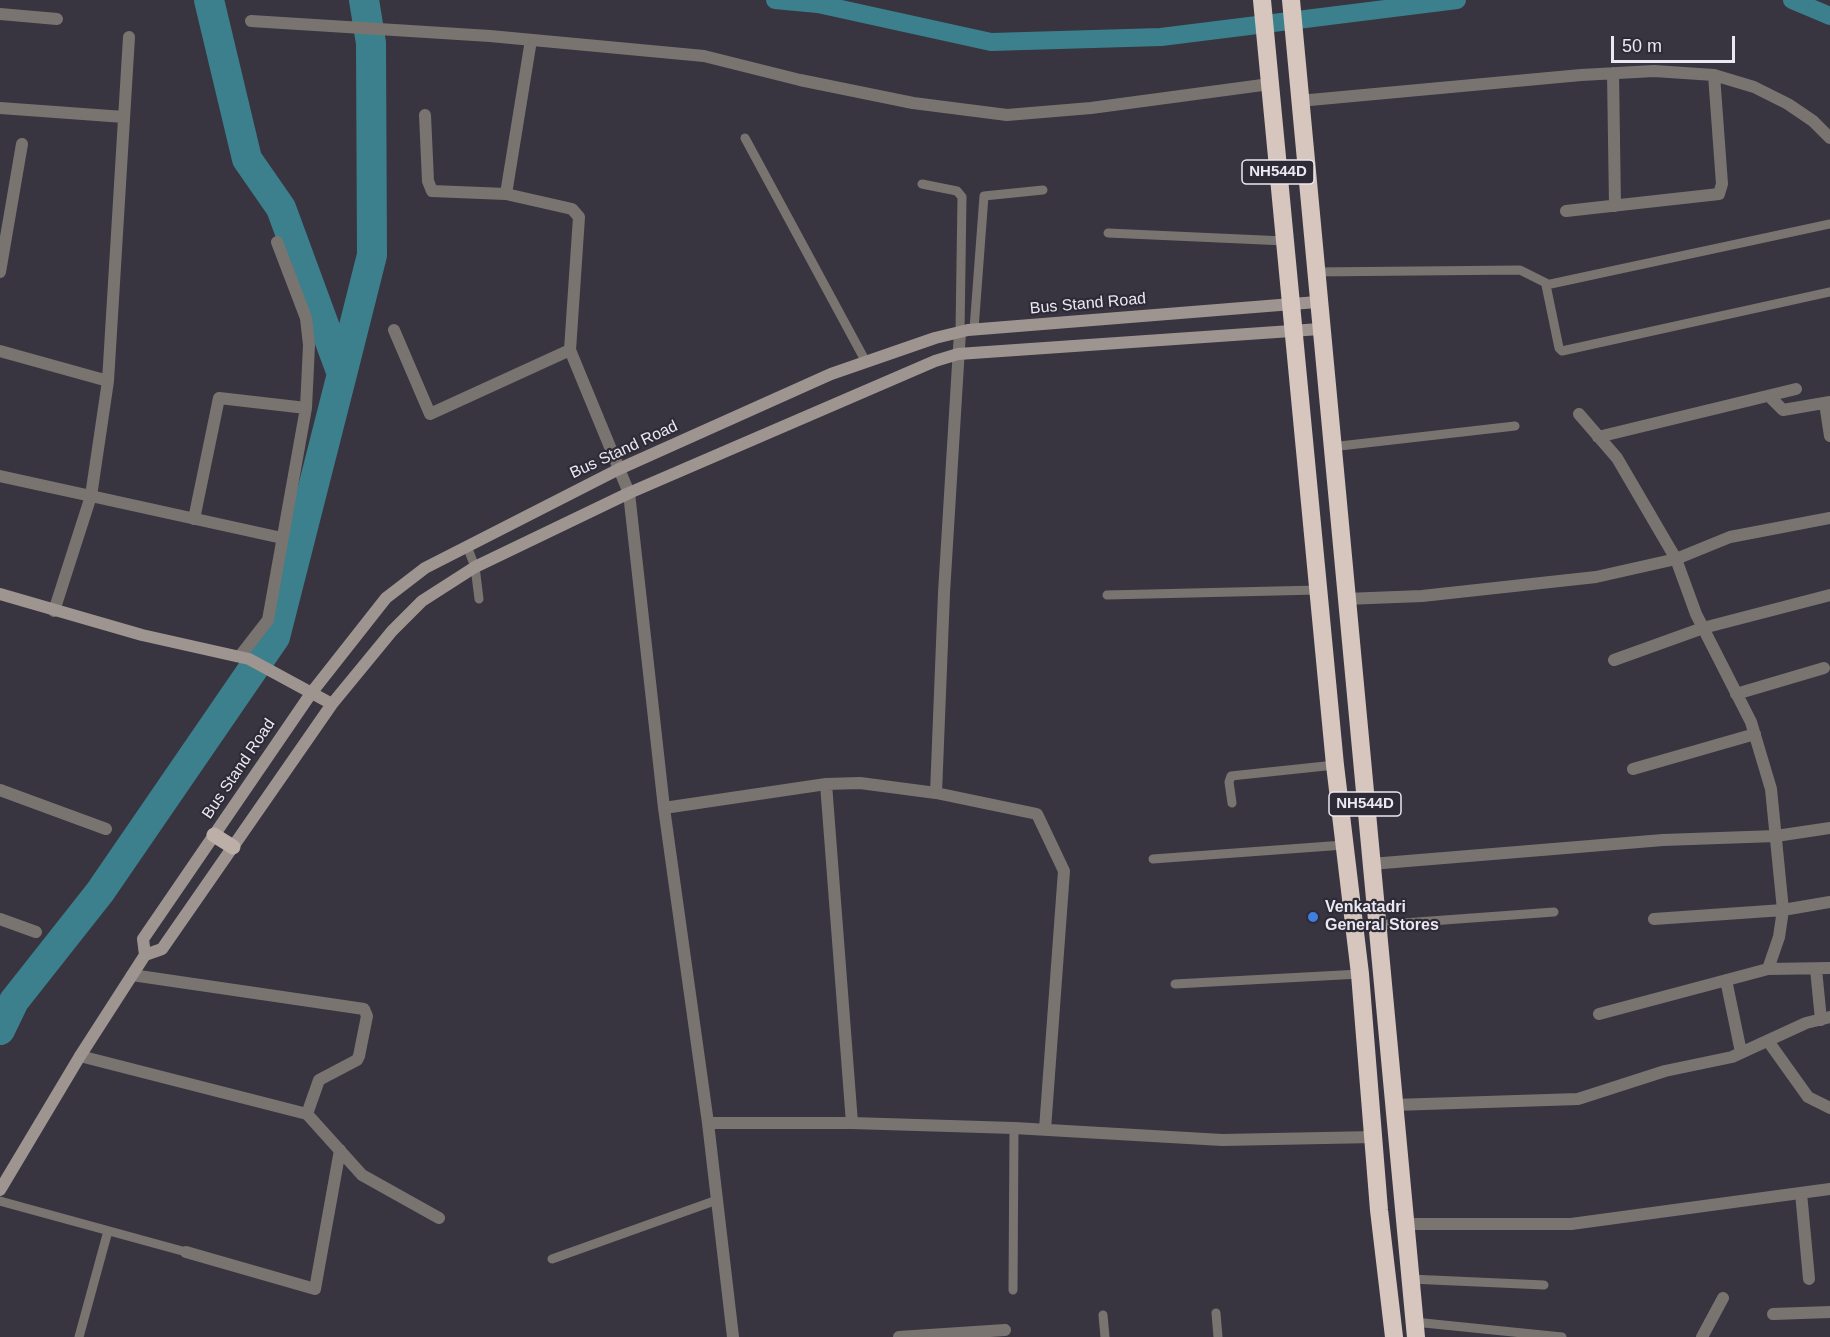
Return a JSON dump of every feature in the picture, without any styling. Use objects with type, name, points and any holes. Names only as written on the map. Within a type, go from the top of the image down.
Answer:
[{"type":"highway","name":"NH544D","points":[[1262,0],[1335,765],[1360,974],[1375,1137],[1379,1210],[1394,1337]]},
{"type":"highway","name":"NH544D","points":[[1291,0],[1314,272],[1415,1329]]},
{"type":"main road","points":[[214,835],[233,847]]},
{"type":"street","points":[[0,14],[57,19]]},
{"type":"street","points":[[251,21],[531,40],[704,56],[800,80],[913,103],[1007,114],[1091,108],[1270,84]]},
{"type":"street","points":[[54,611],[91,495],[108,381],[129,37]]},
{"type":"street","points":[[506,194],[531,40]]},
{"type":"street","points":[[1299,101],[1613,73],[1654,71],[1714,75],[1754,87],[1788,104],[1813,121],[1830,138]]},
{"type":"street","points":[[1613,73],[1616,206]]},
{"type":"street","points":[[1566,211],[1719,194],[1722,184],[1714,75]]},
{"type":"street","points":[[0,108],[124,117]]},
{"type":"street","points":[[425,115],[428,181],[432,190],[506,194],[572,209],[579,217],[570,350],[629,493],[663,808],[708,1123],[733,1337]]},
{"type":"street","points":[[0,272],[22,144]]},
{"type":"street","points":[[245,658],[268,620],[306,408],[309,345],[306,318],[277,242]]},
{"type":"street","name":"Bus Stand Road","points":[[0,1190],[80,1056],[145,955],[143,939],[214,835],[312,692],[386,598],[425,568],[619,469],[831,375],[960,332],[974,329],[1317,302]]},
{"type":"street","name":"Bus Stand Road","points":[[145,955],[162,950],[332,704],[408,614],[441,588],[475,567],[629,493],[918,367],[958,354],[1320,329]]},
{"type":"street","points":[[394,330],[430,414],[570,350]]},
{"type":"street","points":[[936,793],[944,593],[960,332]]},
{"type":"street","points":[[0,351],[108,381]]},
{"type":"street","points":[[1598,437],[1796,389]]},
{"type":"street","points":[[1769,396],[1783,410],[1828,402],[1830,436]]},
{"type":"street","points":[[194,519],[219,398],[306,408]]},
{"type":"street","points":[[1579,414],[1617,458],[1676,559],[1703,628],[1755,734],[1771,789],[1783,910],[1779,937],[1768,969]]},
{"type":"street","points":[[0,476],[282,538]]},
{"type":"street","points":[[1345,599],[1422,596],[1596,577],[1676,559],[1730,537],[1830,518]]},
{"type":"street","points":[[0,594],[142,635],[245,658],[270,668],[332,704]]},
{"type":"street","points":[[1614,660],[1703,628],[1830,595]]},
{"type":"street","points":[[1736,694],[1824,668]]},
{"type":"street","points":[[1634,769],[1755,734]]},
{"type":"street","points":[[663,808],[826,784],[860,783],[936,793],[1037,814],[1064,871],[1045,1129]]},
{"type":"street","points":[[826,784],[852,1123]]},
{"type":"street","points":[[0,790],[106,829]]},
{"type":"street","points":[[1371,864],[1663,840],[1776,836],[1830,828]]},
{"type":"street","points":[[1653,919],[1783,910],[1830,902]]},
{"type":"street","points":[[0,919],[36,932]]},
{"type":"street","points":[[1599,1014],[1768,969],[1830,968]]},
{"type":"street","points":[[1394,1106],[1578,1100],[1665,1071],[1742,1052],[1826,1018],[1816,969]]},
{"type":"street","points":[[132,975],[363,1009],[367,1016],[357,1060],[319,1080],[307,1114]]},
{"type":"street","points":[[1726,980],[1742,1052]]},
{"type":"street","points":[[1768,1041],[1808,1097],[1830,1108]]},
{"type":"street","points":[[80,1056],[307,1114],[362,1175],[439,1218]]},
{"type":"street","points":[[708,1123],[852,1123],[1045,1129],[1222,1140],[1375,1137]]},
{"type":"street","points":[[186,1252],[315,1289],[340,1150]]},
{"type":"street","points":[[1405,1224],[1571,1224],[1830,1189]]},
{"type":"street","points":[[1802,1193],[1809,1278]]},
{"type":"street","points":[[1702,1337],[1723,1298]]},
{"type":"street","points":[[1773,1314],[1830,1312]]},
{"type":"street","points":[[899,1337],[1005,1330]]},
{"type":"lane","points":[[745,138],[866,362]]},
{"type":"lane","points":[[922,184],[957,190],[962,196],[960,332]]},
{"type":"lane","points":[[974,329],[984,196],[1043,190]]},
{"type":"lane","points":[[1314,272],[1520,270],[1546,283],[1830,224]]},
{"type":"lane","points":[[1108,233],[1285,241]]},
{"type":"lane","points":[[1546,283],[1559,348],[1562,351],[1830,292]]},
{"type":"lane","points":[[1331,447],[1515,426]]},
{"type":"lane","points":[[467,546],[475,567],[479,599]]},
{"type":"lane","points":[[1107,595],[1318,590]]},
{"type":"lane","points":[[1232,803],[1229,782],[1231,776],[1335,765]]},
{"type":"lane","points":[[1153,859],[1344,845]]},
{"type":"lane","points":[[1376,925],[1554,912]]},
{"type":"lane","points":[[1175,984],[1360,974]]},
{"type":"lane","points":[[1013,1290],[1014,1128]]},
{"type":"lane","points":[[552,1259],[717,1200]]},
{"type":"lane","points":[[0,1201],[186,1252]]},
{"type":"lane","points":[[79,1337],[108,1231]]},
{"type":"lane","points":[[1410,1279],[1544,1285]]},
{"type":"lane","points":[[1216,1313],[1218,1337]]},
{"type":"lane","points":[[1103,1315],[1105,1337]]},
{"type":"lane","points":[[1415,1329],[1563,1337]]},
{"type":"waterway","points":[[0,1030],[14,1001],[100,892],[275,637],[342,374],[281,208],[247,159],[209,0]]},
{"type":"waterway","points":[[342,374],[372,255],[371,43],[364,0]]},
{"type":"waterway","points":[[775,0],[818,4],[991,42],[1161,37],[1457,0]]},
{"type":"waterway","points":[[1792,0],[1830,16]]},
{"type":"place","name":"Venkatadri General Stores","points":[[1313,917]]}]
